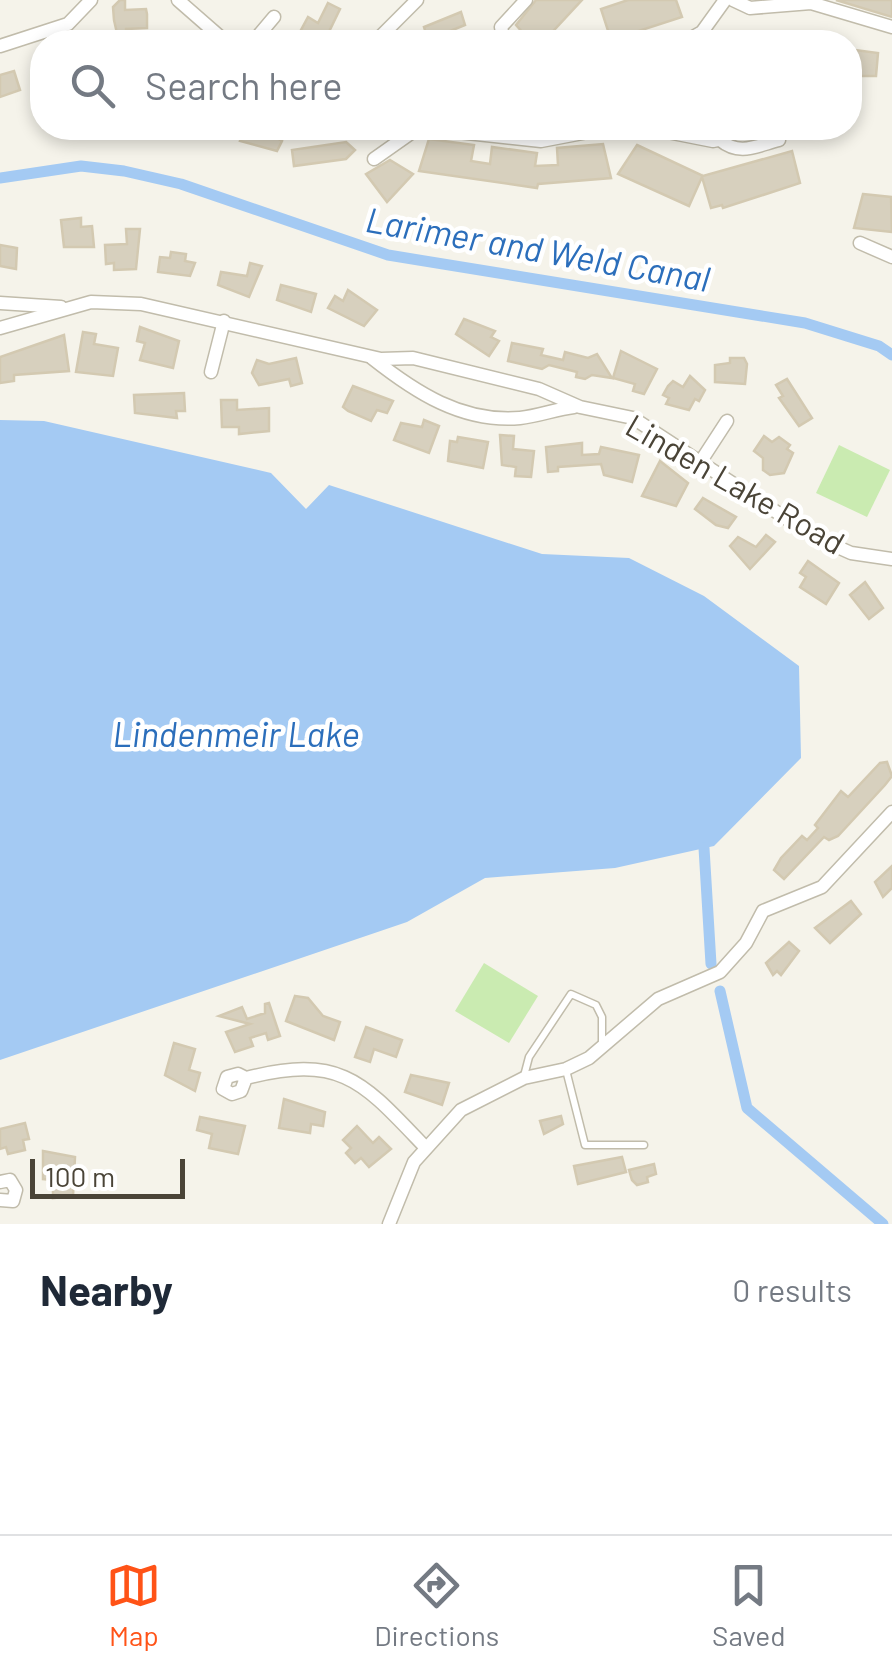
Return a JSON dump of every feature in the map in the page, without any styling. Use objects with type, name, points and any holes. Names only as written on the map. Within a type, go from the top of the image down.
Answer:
[{"type":"street","points":[[49,30],[68,24],[91,0]]},
{"type":"street","points":[[178,0],[212,30]]},
{"type":"street","points":[[387,30],[416,0]]},
{"type":"street","points":[[502,30],[526,0]]},
{"type":"street","points":[[702,30],[725,0]]},
{"type":"street","points":[[733,0],[750,8],[811,3],[892,26]]},
{"type":"street","points":[[262,30],[274,16]]},
{"type":"street","points":[[0,46],[30,36]]},
{"type":"street","points":[[374,158],[402,140]]},
{"type":"street","points":[[720,140],[732,150],[741,151],[779,140]]},
{"type":"street","points":[[860,243],[892,257]]},
{"type":"street","name":"Linden Lake Road","points":[[0,303],[61,307],[91,302],[141,304],[370,356],[413,358],[539,389],[580,407],[633,418],[813,536],[851,553],[892,559]]},
{"type":"street","name":"Linden Lake Road","points":[[0,328],[44,317],[61,307]]},
{"type":"street","points":[[212,372],[224,321]]},
{"type":"street","name":"Linden Lake Road","points":[[370,356],[404,386],[455,409],[512,418],[580,407]]},
{"type":"street","points":[[701,461],[728,421]]},
{"type":"street","points":[[389,1224],[396,1199],[425,1147],[461,1110],[524,1078],[566,1069],[602,1050],[658,999],[720,972],[746,943],[763,911],[822,886],[892,812]]},
{"type":"street","points":[[246,1078],[290,1067],[338,1073],[379,1099],[425,1147]]},
{"type":"street","points":[[0,1182],[10,1180],[16,1190],[13,1201],[0,1200]]},
{"type":"lane","points":[[524,1078],[530,1057],[571,994],[596,1005],[602,1017],[602,1050]]},
{"type":"lane","points":[[566,1069],[584,1145],[644,1146]]},
{"type":"green space","points":[[839,445],[890,470],[867,517],[816,493]]},
{"type":"green space","points":[[484,963],[538,996],[509,1043],[455,1011]]},
{"type":"water","name":"Lindenmeir Lake","points":[[0,420],[44,421],[271,473],[306,509],[329,485],[542,554],[629,558],[704,596],[799,666],[801,758],[714,846],[615,868],[485,878],[407,922],[0,1060]]},
{"type":"building","points":[[125,0],[125,10],[146,9],[147,28],[116,30],[113,7]]},
{"type":"building","points":[[536,0],[582,0],[554,30],[520,30],[516,25]]},
{"type":"building","points":[[628,0],[676,0],[682,17],[642,30],[608,30],[601,9]]},
{"type":"building","points":[[836,0],[892,0],[892,17]]},
{"type":"building","points":[[328,3],[340,9],[330,30],[301,30],[308,17],[318,23]]},
{"type":"building","points":[[461,12],[465,25],[453,30],[424,27]]},
{"type":"building","points":[[862,51],[878,53],[876,76],[862,76]]},
{"type":"building","points":[[14,71],[20,90],[0,97],[0,75]]},
{"type":"building","points":[[280,140],[282,141],[277,151],[240,141]]},
{"type":"building","points":[[429,140],[474,145],[471,161],[490,164],[492,147],[537,153],[535,166],[558,165],[557,148],[603,144],[611,178],[538,184],[537,188],[419,171]]},
{"type":"building","points":[[346,142],[355,150],[346,159],[294,166],[292,150]]},
{"type":"building","points":[[637,145],[703,176],[792,151],[800,183],[723,208],[711,208],[702,177],[689,206],[618,174]]},
{"type":"building","points":[[390,160],[413,174],[387,202],[366,174]]},
{"type":"building","points":[[863,194],[891,197],[892,232],[854,228]]},
{"type":"building","points":[[81,218],[81,227],[92,226],[94,247],[64,247],[61,220]]},
{"type":"building","points":[[126,229],[140,229],[136,269],[114,270],[114,263],[106,264],[105,245],[127,244]]},
{"type":"building","points":[[0,245],[17,248],[16,269],[0,266]]},
{"type":"building","points":[[171,252],[186,254],[185,261],[195,263],[190,276],[158,272],[160,257],[170,258]]},
{"type":"building","points":[[250,263],[262,266],[249,297],[218,285],[221,272],[247,276]]},
{"type":"building","points":[[281,285],[316,294],[311,312],[277,300]]},
{"type":"building","points":[[348,290],[377,310],[364,326],[328,308],[335,296],[343,301]]},
{"type":"building","points":[[464,319],[495,331],[491,337],[499,341],[489,356],[456,334]]},
{"type":"building","points":[[140,327],[179,341],[173,368],[140,360],[145,343],[137,341]]},
{"type":"building","points":[[83,332],[96,334],[94,344],[118,348],[113,376],[76,372]]},
{"type":"building","points":[[64,335],[69,371],[14,375],[14,381],[0,383],[0,357]]},
{"type":"building","points":[[512,343],[543,349],[541,355],[563,360],[565,352],[588,358],[597,354],[612,378],[592,375],[585,379],[576,377],[577,372],[549,365],[542,369],[508,361]]},
{"type":"building","points":[[621,351],[657,369],[644,394],[633,391],[635,384],[613,378]]},
{"type":"building","points":[[296,358],[302,383],[291,386],[289,379],[259,385],[252,373],[257,360],[269,364]]},
{"type":"building","points":[[730,358],[744,358],[745,384],[715,382],[715,365],[730,363]]},
{"type":"building","points":[[690,376],[705,390],[699,401],[695,399],[689,410],[666,404],[669,398],[663,395],[668,386],[673,381],[683,387]]},
{"type":"building","points":[[787,379],[812,418],[799,426],[779,398],[783,396],[776,385]]},
{"type":"building","points":[[353,386],[393,401],[387,413],[377,410],[371,421],[348,411],[343,407]]},
{"type":"building","points":[[184,393],[185,411],[176,411],[177,418],[135,413],[134,395]]},
{"type":"building","points":[[221,400],[237,400],[237,410],[269,408],[269,431],[239,434],[239,427],[222,427]]},
{"type":"building","points":[[424,420],[439,426],[429,453],[394,440],[401,423],[422,427]]},
{"type":"building","points":[[500,435],[514,436],[513,449],[534,451],[531,477],[515,476],[516,467],[502,465]]},
{"type":"building","points":[[764,436],[772,442],[779,437],[790,445],[787,449],[793,453],[784,473],[770,475],[763,470],[763,458],[754,451]]},
{"type":"building","points":[[458,437],[488,442],[483,468],[448,461],[450,441],[457,442]]},
{"type":"building","points":[[582,443],[582,455],[599,454],[601,447],[639,455],[632,482],[604,475],[601,464],[558,467],[558,471],[548,472],[546,447]]},
{"type":"building","points":[[660,461],[688,483],[676,506],[642,496]]},
{"type":"building","points":[[703,498],[736,517],[728,528],[716,525],[695,509]]},
{"type":"building","points":[[766,535],[775,542],[750,569],[730,546],[738,537],[756,547]]},
{"type":"building","points":[[808,561],[839,583],[826,604],[800,587],[806,577],[800,573]]},
{"type":"building","points":[[865,582],[883,608],[869,619],[850,595]]},
{"type":"building","points":[[887,762],[892,776],[838,836],[829,840],[824,837],[784,879],[774,870],[802,836],[807,840],[818,828],[815,825],[841,791],[848,797],[880,763]]},
{"type":"building","points":[[892,866],[892,888],[883,897],[875,882]]},
{"type":"building","points":[[851,901],[861,914],[830,943],[815,928]]},
{"type":"building","points":[[789,942],[799,951],[781,975],[777,971],[773,975],[766,963]]},
{"type":"building","points":[[295,996],[308,998],[323,1016],[340,1022],[334,1040],[286,1021]]},
{"type":"building","points":[[269,1003],[280,1036],[268,1040],[266,1033],[250,1038],[253,1046],[235,1052],[226,1032],[250,1024],[219,1016],[242,1007],[247,1019],[265,1013],[265,1004]]},
{"type":"building","points":[[366,1027],[402,1040],[396,1057],[374,1049],[370,1062],[355,1057]]},
{"type":"building","points":[[174,1043],[195,1049],[189,1070],[200,1073],[195,1091],[165,1075]]},
{"type":"building","points":[[411,1075],[449,1083],[442,1105],[405,1092]]},
{"type":"building","points":[[284,1099],[325,1112],[323,1126],[311,1124],[310,1133],[279,1128]]},
{"type":"building","points":[[561,1116],[563,1124],[544,1134],[540,1121]]},
{"type":"building","points":[[200,1117],[245,1126],[238,1154],[209,1148],[212,1134],[197,1130]]},
{"type":"building","points":[[25,1123],[29,1139],[23,1140],[25,1150],[8,1154],[6,1147],[0,1149],[0,1129]]},
{"type":"building","points":[[357,1126],[373,1143],[379,1137],[391,1149],[369,1167],[361,1158],[355,1163],[346,1153],[351,1148],[343,1140]]},
{"type":"building","points":[[43,1151],[75,1157],[73,1196],[53,1198],[53,1180],[43,1179]]},
{"type":"building","points":[[622,1157],[626,1172],[578,1184],[574,1166]]},
{"type":"building","points":[[654,1164],[656,1174],[647,1177],[648,1182],[637,1185],[632,1180],[629,1170]]},
{"type":"waterway","name":"Larimer and Weld Canal","points":[[0,178],[81,166],[124,171],[181,184],[388,255],[805,323],[879,346],[892,355]]},
{"type":"waterway","points":[[704,848],[711,964]]},
{"type":"waterway","points":[[720,991],[747,1108],[883,1224]]}]
